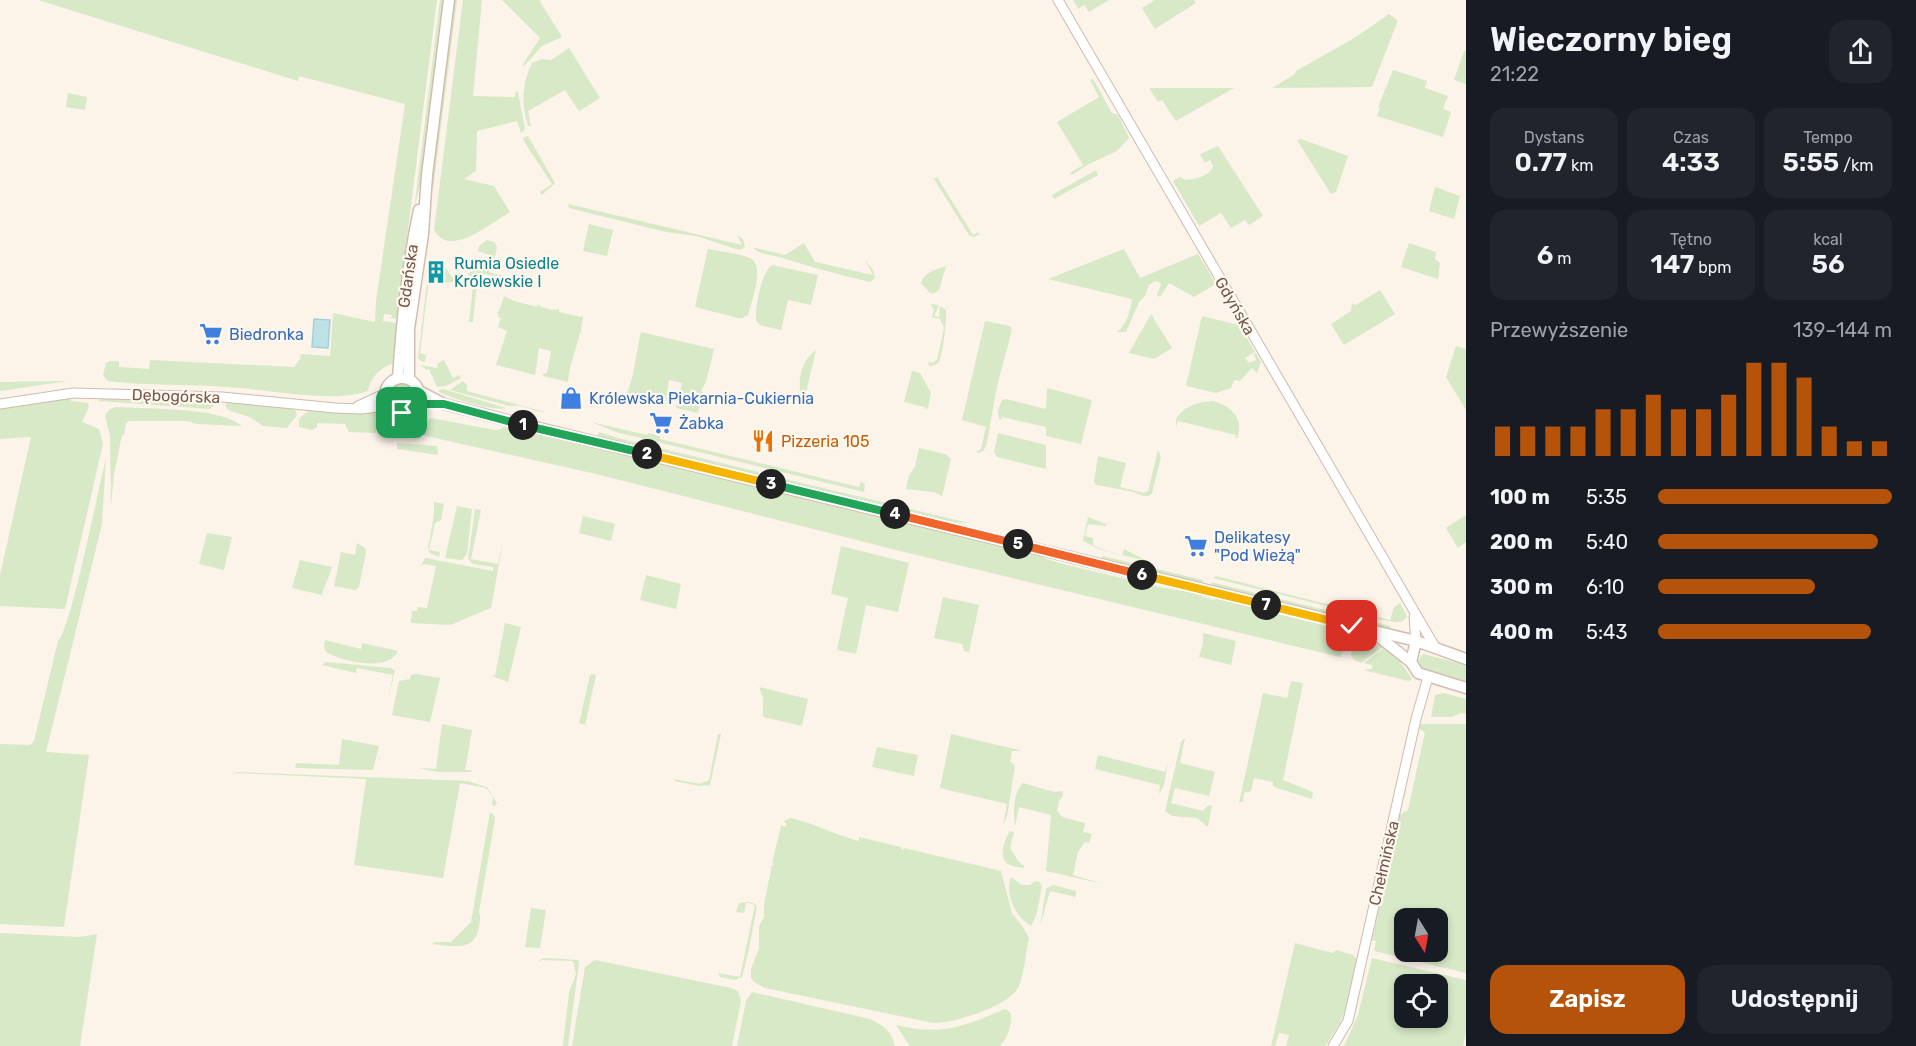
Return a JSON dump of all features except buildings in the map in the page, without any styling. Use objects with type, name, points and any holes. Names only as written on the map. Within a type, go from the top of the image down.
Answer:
[{"type":"main road","name":"Gdańska","points":[[404,378],[423,234],[427,175],[449,0]]},
{"type":"main road","points":[[404,378],[417,386],[419,391],[417,404],[413,409],[402,413],[388,406],[384,394],[388,384],[404,378]]},
{"type":"main road","points":[[419,391],[444,404],[1416,641],[1466,659]]},
{"type":"main road","points":[[417,404],[444,404]]},
{"type":"main road","points":[[1371,631],[1411,662],[1418,674],[1466,688]]},
{"type":"main road","points":[[1411,662],[1416,641]]},
{"type":"street","name":"Gdyńska","points":[[1058,0],[1435,647]]},
{"type":"street","name":"Dębogórska","points":[[0,404],[56,394],[83,393],[222,397],[335,408],[388,406]]},
{"type":"street","name":"Dębogórska","points":[[353,408],[384,394]]},
{"type":"street","name":"Gdyńska","points":[[1413,612],[1416,641]]},
{"type":"street","name":"Chełmińska","points":[[1333,1046],[1348,1021],[1416,719],[1428,677]]},
{"type":"green space","points":[[38,0],[437,0],[397,316],[396,319],[391,318],[392,315],[384,314],[383,321],[397,323],[393,363],[377,374],[368,391],[337,396],[299,395],[227,387],[123,383],[108,381],[103,375],[106,363],[110,361],[119,361],[119,367],[149,369],[150,360],[294,367],[301,354],[330,356],[333,313],[375,322],[376,301],[405,104],[299,76],[298,81]]},
{"type":"green space","points":[[440,0],[444,0],[422,176],[414,210]]},
{"type":"green space","points":[[453,0],[457,0],[433,190],[432,173]]},
{"type":"green space","points":[[463,0],[482,0],[473,96],[515,97],[516,91],[518,92],[525,129],[521,133],[517,121],[477,131],[476,171],[464,179],[494,186],[510,212],[470,236],[450,241],[441,238],[434,230]]},
{"type":"green space","points":[[502,0],[539,0],[562,37],[542,46],[522,66],[540,38]]},
{"type":"green space","points":[[1073,0],[1109,0],[1089,12],[1084,5],[1078,9]]},
{"type":"green space","points":[[1155,0],[1194,0],[1196,3],[1155,29],[1142,8]]},
{"type":"green space","points":[[1389,14],[1397,20],[1397,23],[1372,87],[1272,88],[1295,74],[1296,71],[1356,37]]},
{"type":"green space","points":[[569,48],[600,98],[579,111],[565,90],[528,111],[531,126],[528,126],[524,110],[524,94],[526,78],[532,63],[542,59],[551,60]]},
{"type":"green space","points":[[1464,51],[1466,51],[1466,84],[1454,80]]},
{"type":"green space","points":[[1393,70],[1427,81],[1425,88],[1448,96],[1443,109],[1451,112],[1443,137],[1377,116],[1380,108],[1378,107]]},
{"type":"green space","points":[[1093,79],[1112,113],[1118,115],[1129,138],[1117,151],[1072,175],[1070,173],[1083,165],[1057,122],[1099,97],[1090,80]]},
{"type":"green space","points":[[1149,88],[1234,88],[1176,121],[1162,100],[1158,102]]},
{"type":"green space","points":[[68,93],[87,97],[85,110],[66,107]]},
{"type":"green space","points":[[528,136],[555,183],[542,195],[540,192],[552,184],[525,143],[523,138]]},
{"type":"green space","points":[[1301,139],[1348,156],[1336,192],[1331,194],[1297,140]]},
{"type":"green space","points":[[1218,146],[1263,216],[1249,225],[1245,220],[1231,228],[1221,213],[1199,226],[1173,181],[1180,177],[1185,180],[1197,178],[1208,173],[1213,166],[1210,160],[1205,163],[1200,154]]},
{"type":"green space","points":[[1096,170],[1098,175],[1054,199],[1052,195]]},
{"type":"green space","points":[[937,177],[973,235],[978,232],[979,235],[973,237],[969,235],[934,179]]},
{"type":"green space","points":[[1435,187],[1460,196],[1454,219],[1429,211]]},
{"type":"green space","points":[[568,204],[742,245],[737,235],[743,239],[745,247],[740,250],[696,236],[666,232],[569,208]]},
{"type":"green space","points":[[589,224],[613,230],[607,256],[583,251]]},
{"type":"green space","points":[[487,240],[494,242],[497,247],[495,257],[478,251],[479,246]]},
{"type":"green space","points":[[804,243],[815,262],[873,275],[865,260],[873,270],[875,278],[870,282],[754,249],[785,255]]},
{"type":"green space","points":[[1409,243],[1436,252],[1435,259],[1440,263],[1438,279],[1401,267]]},
{"type":"green space","points":[[708,249],[742,255],[755,262],[756,285],[748,315],[738,318],[695,307]]},
{"type":"green space","points":[[1124,249],[1140,278],[1198,254],[1216,284],[1194,297],[1169,283],[1160,297],[1157,295],[1161,284],[1155,281],[1149,285],[1145,296],[1139,302],[1126,332],[1117,332],[1126,322],[1132,299],[1048,279]]},
{"type":"green space","points":[[431,260],[441,261],[454,280],[444,283],[439,270],[434,270],[435,279],[429,279],[420,353],[426,355],[425,362],[418,358]]},
{"type":"green space","points":[[772,265],[818,275],[811,305],[788,300],[781,330],[760,325],[756,321],[762,283]]},
{"type":"green space","points":[[946,266],[939,290],[933,294],[929,292],[921,283],[923,279],[931,271]]},
{"type":"green space","points":[[477,268],[524,281],[478,273],[473,322],[469,322],[473,286],[468,279],[468,274]]},
{"type":"green space","points":[[1380,290],[1395,314],[1344,345],[1331,324],[1351,311],[1352,304],[1356,305]]},
{"type":"green space","points":[[504,296],[537,307],[538,304],[548,309],[559,309],[559,312],[583,316],[582,332],[568,382],[543,376],[547,373],[551,351],[539,348],[535,375],[496,365],[507,331],[498,327],[501,318],[496,313],[499,311]]},
{"type":"green space","points":[[932,304],[939,305],[934,316],[939,317],[940,306],[946,310],[946,321],[940,359],[937,364],[929,366],[928,362],[932,363],[937,360],[944,328],[940,319],[932,317],[934,309]]},
{"type":"green space","points":[[1151,314],[1172,348],[1154,359],[1129,353]]},
{"type":"green space","points":[[1202,316],[1239,325],[1255,352],[1245,358],[1249,363],[1256,360],[1254,354],[1256,353],[1261,362],[1257,373],[1252,368],[1240,381],[1234,380],[1231,388],[1216,393],[1186,386]]},
{"type":"green space","points":[[985,321],[1010,326],[1012,330],[997,386],[987,443],[984,450],[979,453],[976,452],[981,449],[986,427],[962,420]]},
{"type":"green space","points":[[641,332],[714,349],[706,382],[701,391],[703,392],[698,413],[676,408],[682,383],[669,380],[665,406],[626,396]]},
{"type":"green space","points":[[1456,346],[1466,349],[1466,410],[1446,377]]},
{"type":"green space","points":[[816,350],[803,405],[800,390],[802,368]]},
{"type":"green space","points":[[444,360],[453,378],[459,375],[461,378],[446,386],[437,387],[429,369],[420,365],[437,368],[438,363]]},
{"type":"green space","points":[[912,371],[920,373],[931,393],[928,408],[904,402]]},
{"type":"green space","points":[[68,381],[0,391],[0,382]]},
{"type":"green space","points":[[463,381],[467,385],[467,391],[546,412],[509,406],[450,390]]},
{"type":"green space","points":[[402,383],[412,390],[413,394],[406,404],[402,405],[392,398],[391,394],[398,384]]},
{"type":"green space","points":[[1047,388],[1092,400],[1081,444],[1046,436],[1046,427],[1002,417],[1001,420],[999,419],[998,410],[1002,400],[1006,399],[1046,409]]},
{"type":"green space","points":[[443,389],[506,408],[493,408],[461,401],[438,391]]},
{"type":"green space","points":[[104,397],[209,400],[215,405],[210,409],[98,401]]},
{"type":"green space","points":[[71,398],[71,401],[88,403],[89,407],[82,422],[99,429],[103,444],[65,609],[0,606],[0,575],[31,437],[0,439],[0,408]]},
{"type":"green space","points":[[1213,401],[1230,409],[1234,414],[1239,425],[1237,438],[1235,438],[1236,435],[1178,421],[1176,428],[1176,419],[1187,408]]},
{"type":"green space","points":[[227,402],[291,408],[297,415],[287,428],[263,426],[250,417],[230,411],[225,406]]},
{"type":"green space","points":[[116,407],[201,412],[232,420],[242,426],[197,424],[187,421],[129,421],[122,435],[114,474],[111,506],[110,436],[105,415],[110,409]]},
{"type":"green space","points":[[308,411],[375,413],[383,422],[393,427],[391,431],[376,430],[376,433],[349,432],[345,424],[317,423],[317,427],[312,430],[299,427],[299,419]]},
{"type":"green space","points":[[431,418],[495,430],[502,429],[502,427],[519,428],[1040,555],[1067,565],[1341,628],[1347,634],[1344,651],[1340,657],[900,551],[596,474],[426,436],[415,431],[413,427],[425,424]]},
{"type":"green space","points":[[591,422],[647,435],[648,433],[660,436],[660,439],[859,487],[861,481],[865,485],[864,492],[616,432]]},
{"type":"green space","points":[[599,432],[759,472],[758,476],[597,438]]},
{"type":"green space","points":[[998,433],[1046,445],[1046,469],[997,457],[994,452]]},
{"type":"green space","points":[[397,443],[437,446],[438,455],[397,449]]},
{"type":"green space","points":[[919,448],[945,454],[951,459],[942,496],[934,492],[906,489],[909,475],[915,467]]},
{"type":"green space","points":[[1158,450],[1161,457],[1152,493],[1149,496],[1097,485],[1094,482],[1098,456],[1126,463],[1120,487],[1144,493],[1148,491]]},
{"type":"green space","points":[[106,458],[102,524],[46,752],[89,755],[64,927],[0,924],[0,744],[30,745],[34,741],[58,641],[64,631],[77,585]]},
{"type":"green space","points":[[764,474],[891,504],[888,508],[763,478]]},
{"type":"green space","points":[[434,502],[444,504],[441,520],[435,523],[429,550],[440,552],[439,557],[430,553],[428,549]]},
{"type":"green space","points":[[457,506],[472,509],[467,554],[462,560],[445,558]]},
{"type":"green space","points":[[898,506],[969,523],[947,522],[899,510]]},
{"type":"green space","points":[[475,509],[481,510],[471,559],[498,564],[503,542],[491,608],[450,625],[411,623],[412,611],[417,611],[418,607],[427,608],[436,566],[424,564],[421,566],[425,558],[493,571],[493,567],[473,564],[468,559]]},
{"type":"green space","points":[[1466,515],[1466,542],[1458,548],[1446,528]]},
{"type":"green space","points":[[583,516],[615,524],[611,541],[579,533]]},
{"type":"green space","points":[[1088,517],[1106,524],[1106,526],[1088,524],[1085,536],[1093,538],[1093,545],[1122,555],[1124,549],[1147,561],[1101,550],[1083,541]]},
{"type":"green space","points":[[207,533],[232,537],[224,570],[199,564]]},
{"type":"green space","points":[[357,543],[365,548],[366,552],[359,587],[355,590],[334,586],[341,552],[355,555]]},
{"type":"green space","points":[[841,546],[909,563],[898,612],[866,605],[856,654],[837,650],[848,598],[831,594]]},
{"type":"green space","points":[[1103,556],[1203,580],[1203,582],[1200,584],[1100,560]]},
{"type":"green space","points":[[300,560],[332,567],[322,595],[292,588]]},
{"type":"green space","points":[[646,575],[681,584],[676,609],[640,600]]},
{"type":"green space","points":[[1216,576],[1338,607],[1341,602],[1353,605],[1353,611],[1390,620],[1394,607],[1400,603],[1407,616],[1400,622],[1383,620],[1213,578]]},
{"type":"green space","points":[[1211,582],[1391,626],[1390,630],[1213,587]]},
{"type":"green space","points":[[943,597],[979,605],[969,652],[964,651],[962,644],[934,638]]},
{"type":"green space","points":[[505,623],[521,627],[508,682],[492,676],[495,676]]},
{"type":"green space","points":[[1203,633],[1236,641],[1231,665],[1199,657]]},
{"type":"green space","points":[[1360,637],[1383,647],[1361,663],[1354,660],[1351,655],[1353,645],[1356,646],[1357,639]]},
{"type":"green space","points":[[325,640],[361,649],[362,643],[398,651],[393,658],[385,662],[364,663],[343,659],[326,652]]},
{"type":"green space","points":[[1384,648],[1397,657],[1412,679],[1409,681],[1363,670],[1372,669],[1372,665],[1364,663]]},
{"type":"green space","points":[[1423,654],[1466,665],[1466,683],[1423,671],[1418,662]]},
{"type":"green space","points":[[326,662],[391,668],[395,671],[388,700],[393,675],[357,668],[356,673],[322,665]]},
{"type":"green space","points":[[411,675],[440,678],[430,722],[392,715],[399,681],[410,679]]},
{"type":"green space","points":[[590,675],[596,675],[585,725],[579,723]]},
{"type":"green space","points":[[1291,681],[1303,683],[1283,780],[1313,792],[1312,799],[1277,788],[1273,786],[1273,782],[1254,778],[1251,791],[1244,793],[1243,801],[1239,803],[1263,693],[1287,698]]},
{"type":"green space","points":[[759,687],[808,699],[802,726],[763,717],[763,698]]},
{"type":"green space","points":[[1444,693],[1466,699],[1466,714],[1431,717],[1435,695]]},
{"type":"green space","points":[[442,724],[472,730],[465,770],[472,770],[471,772],[437,772],[418,768],[436,769]]},
{"type":"green space","points":[[1421,724],[1466,724],[1466,973],[1420,962],[1448,962],[1448,908],[1394,908],[1394,956],[1374,951],[1376,941],[1372,940],[1399,815],[1408,810],[1425,732],[1418,728]]},
{"type":"green space","points":[[718,734],[721,734],[710,785],[699,786],[675,781],[674,779],[700,784],[709,780]]},
{"type":"green space","points":[[951,734],[1021,749],[1020,751],[1012,751],[1010,761],[1015,766],[1007,817],[1003,825],[1007,804],[940,788]]},
{"type":"green space","points":[[1185,738],[1180,763],[1215,772],[1209,796],[1175,788],[1171,803],[1203,811],[1207,806],[1212,805],[1208,827],[1197,818],[1172,816],[1165,811],[1181,742]]},
{"type":"green space","points":[[342,739],[379,746],[373,770],[295,768],[296,763],[339,765]]},
{"type":"green space","points":[[877,747],[918,755],[914,776],[872,767]]},
{"type":"green space","points":[[1098,755],[1165,772],[1168,761],[1164,785],[1159,794],[1160,785],[1095,769]]},
{"type":"green space","points":[[236,772],[467,781],[487,787],[497,803],[494,807],[493,797],[486,788],[460,783],[443,878],[354,865],[366,779],[235,773],[231,776]]},
{"type":"green space","points":[[1023,783],[1054,792],[1062,791],[1063,795],[1057,811],[1062,817],[1085,823],[1083,832],[1092,834],[1089,843],[1085,842],[1078,852],[1073,875],[1103,884],[1046,871],[1051,815],[1019,807],[1015,826],[1014,809],[1017,791]]},
{"type":"green space","points":[[490,812],[495,817],[477,935],[468,944],[462,946],[432,944],[451,942],[471,922]]},
{"type":"green space","points":[[791,818],[859,841],[859,837],[901,847],[902,851],[904,848],[1001,871],[1012,913],[1029,938],[1018,988],[1003,1001],[979,1013],[933,1023],[765,988],[754,982],[751,978],[751,969],[759,948],[759,926],[764,917],[764,904],[772,865],[775,864],[772,863],[781,826],[787,825],[784,821]]},
{"type":"green space","points":[[1010,831],[1014,832],[1010,848],[1024,868],[1010,865],[1003,857],[1006,838]]},
{"type":"green space","points":[[1011,877],[1022,885],[1030,885],[1035,881],[1040,882],[1042,887],[1036,916],[1031,926],[1013,905],[1009,890]]},
{"type":"green space","points":[[1053,885],[1076,891],[1076,897],[1050,891],[1040,926],[1046,889]]},
{"type":"green space","points":[[746,902],[744,913],[736,912],[739,903]]},
{"type":"green space","points":[[747,902],[755,904],[757,907],[742,977],[735,980],[720,977],[718,973],[740,977],[755,905]]},
{"type":"green space","points":[[531,908],[546,910],[540,948],[525,947]]},
{"type":"green space","points":[[0,933],[80,937],[97,934],[80,1046],[0,1046]]},
{"type":"green space","points":[[1295,943],[1332,953],[1337,950],[1353,955],[1357,960],[1346,1008],[1340,1023],[1325,1046],[1286,1046],[1289,1035],[1279,1033],[1275,1046],[1271,1046]]},
{"type":"green space","points":[[1372,958],[1440,974],[1394,974],[1394,1028],[1448,1028],[1448,976],[1466,980],[1466,1032],[1463,1046],[1344,1046],[1358,1015]]},
{"type":"green space","points":[[541,959],[578,960],[579,963],[568,1046],[563,1046],[569,992],[576,974],[573,961],[542,960],[538,962]]},
{"type":"green space","points":[[595,960],[738,991],[741,1001],[732,1046],[572,1046],[585,967]]},
{"type":"green space","points":[[752,992],[870,1019],[886,1029],[895,1046],[737,1046],[746,1001]]},
{"type":"green space","points":[[1005,1009],[1010,1012],[1011,1020],[1007,1035],[1000,1046],[910,1046],[896,1025],[940,1030],[964,1025]]},
{"type":"water","points":[[314,319],[330,320],[328,348],[312,347]]},
{"type":"place","name":"Rumia Osiedle Królewskie I","points":[[436,272]]},
{"type":"place","name":"Biedronka","points":[[211,334]]},
{"type":"place","name":"Królewska Piekarnia-Cukiernia","points":[[571,398]]},
{"type":"place","name":"Żabka","points":[[661,423]]},
{"type":"place","name":"Pizzeria 105","points":[[763,441]]},
{"type":"place","name":"Delikatesy \"Pod Wieżą\"","points":[[1196,546]]},
{"type":"route","points":[[402,413],[413,409],[417,404],[444,404],[1352,626]]}]
